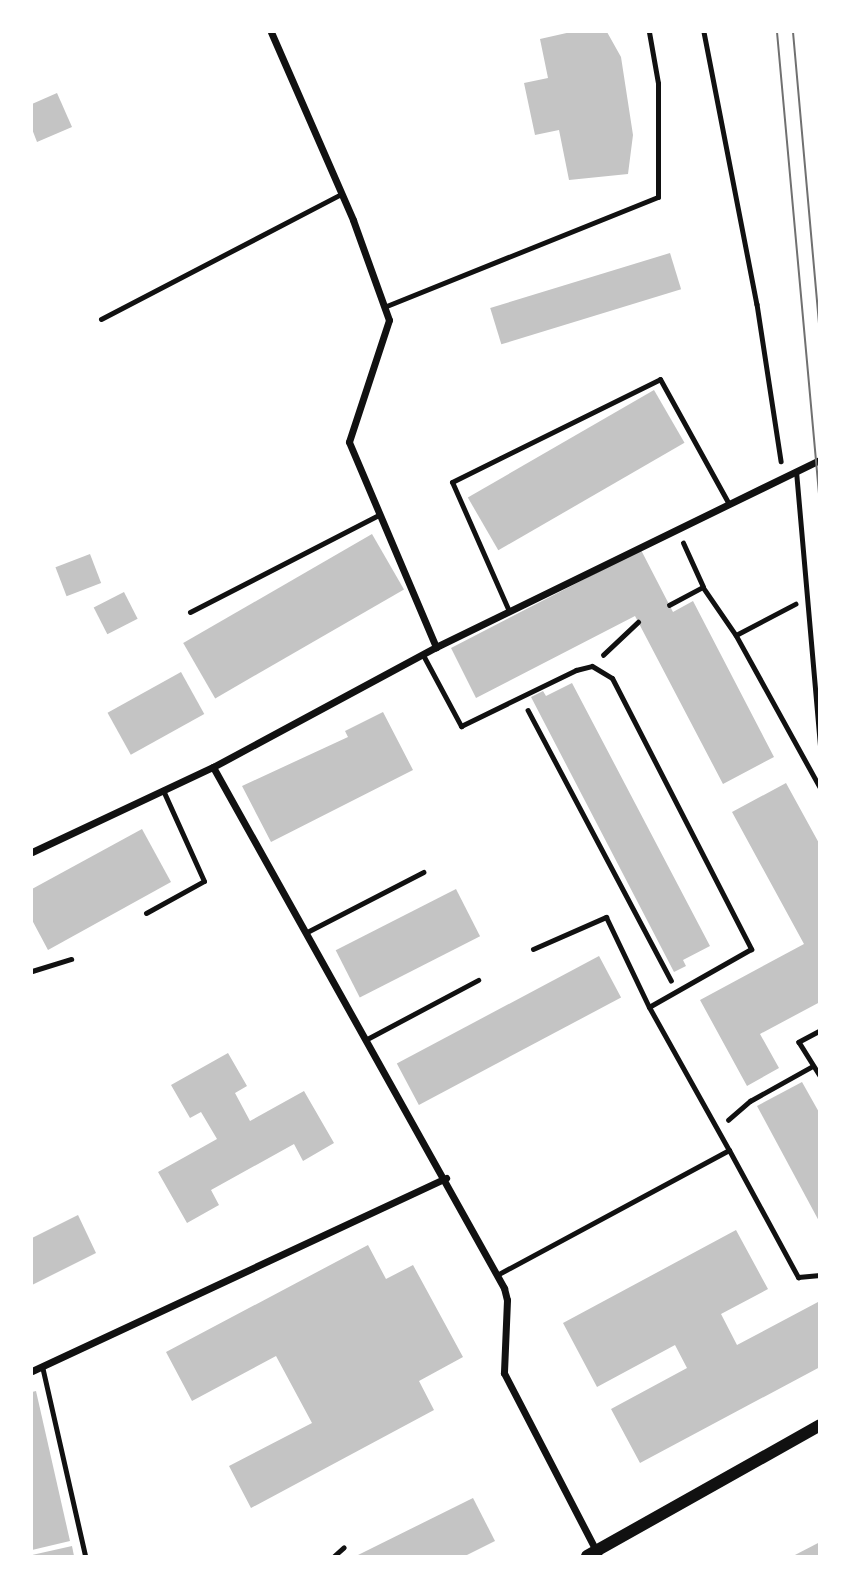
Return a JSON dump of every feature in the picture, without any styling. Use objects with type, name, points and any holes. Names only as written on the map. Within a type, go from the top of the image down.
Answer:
[{"type":"street","points":[[271,32],[341,194],[389,320],[349,442],[436,647]]},
{"type":"street","points":[[32,852],[213,767],[436,647],[820,460]]},
{"type":"street","points":[[213,767],[446,1178],[497,1275],[507,1300],[503,1373],[594,1555],[820,1425]]},
{"type":"street","points":[[32,1371],[446,1178]]},
{"type":"lane","points":[[384,307],[658,197],[658,83],[649,32]]},
{"type":"lane","points":[[101,319],[341,194]]},
{"type":"lane","points":[[509,611],[452,482],[660,379],[729,504]]},
{"type":"lane","points":[[796,471],[804,600],[820,747]]},
{"type":"lane","points":[[190,612],[379,515]]},
{"type":"lane","points":[[424,655],[461,726],[592,666],[612,678],[751,949],[649,1007]]},
{"type":"lane","points":[[146,913],[204,881],[163,790]]},
{"type":"lane","points":[[307,932],[423,872]]},
{"type":"lane","points":[[533,949],[606,917],[649,1007],[719,1127],[798,1277],[820,1275]]},
{"type":"lane","points":[[32,971],[71,959]]},
{"type":"lane","points":[[367,1039],[478,980]]},
{"type":"lane","points":[[497,1275],[729,1150]]},
{"type":"lane","points":[[43,1366],[85,1556]]},
{"type":"lane","points":[[334,1556],[344,1547]]},
{"type":"path","points":[[704,32],[757,304],[784,475]]},
{"type":"path","points":[[676,530],[703,587],[736,635],[820,787]]},
{"type":"path","points":[[669,605],[703,587]]},
{"type":"path","points":[[736,635],[804,600]]},
{"type":"path","points":[[592,666],[638,622]]},
{"type":"path","points":[[521,697],[677,991]]},
{"type":"path","points":[[820,1031],[799,1042],[811,1067],[820,1076]]},
{"type":"path","points":[[719,1127],[750,1101],[811,1067]]},
{"type":"building","points":[[571,32],[607,32],[621,57],[633,135],[628,174],[569,180],[559,130],[535,135],[524,83],[548,78],[540,39]]},
{"type":"building","points":[[57,93],[72,127],[37,142],[32,129],[32,104]]},
{"type":"building","points":[[670,253],[681,289],[501,344],[490,308]]},
{"type":"building","points":[[654,390],[684,443],[498,550],[468,498]]},
{"type":"building","points":[[372,534],[404,589],[215,698],[183,643]]},
{"type":"building","points":[[641,550],[673,612],[693,601],[774,757],[723,784],[635,616],[476,698],[451,648]]},
{"type":"building","points":[[90,554],[101,583],[67,596],[55,567]]},
{"type":"building","points":[[124,592],[138,619],[107,634],[94,607]]},
{"type":"building","points":[[181,672],[204,714],[131,755],[108,713]]},
{"type":"building","points":[[572,683],[710,946],[683,960],[686,966],[674,972],[531,697],[543,691],[546,696]]},
{"type":"building","points":[[383,712],[413,770],[271,842],[242,786],[348,737],[345,731]]},
{"type":"building","points":[[786,783],[820,845],[820,1002],[760,1034],[779,1068],[747,1086],[700,1000],[804,944],[732,812]]},
{"type":"building","points":[[142,829],[171,882],[48,950],[32,920],[32,889]]},
{"type":"building","points":[[456,889],[480,936],[360,998],[336,950]]},
{"type":"building","points":[[599,956],[621,997],[419,1105],[397,1064]]},
{"type":"building","points":[[228,1053],[247,1086],[235,1093],[250,1121],[304,1091],[334,1143],[303,1161],[294,1144],[211,1190],[219,1205],[187,1223],[158,1172],[217,1139],[201,1112],[190,1118],[171,1085]]},
{"type":"building","points":[[802,1082],[820,1114],[820,1223],[757,1106]]},
{"type":"building","points":[[78,1215],[96,1253],[32,1285],[32,1238]]},
{"type":"building","points":[[736,1230],[768,1289],[721,1314],[737,1345],[818,1302],[820,1367],[640,1463],[611,1409],[687,1368],[675,1345],[597,1387],[563,1323]]},
{"type":"building","points":[[368,1245],[386,1279],[413,1265],[463,1357],[419,1381],[434,1410],[251,1508],[229,1466],[312,1423],[276,1356],[192,1401],[166,1352]]},
{"type":"building","points":[[36,1391],[70,1541],[32,1550],[32,1392]]},
{"type":"building","points":[[473,1498],[495,1541],[465,1556],[356,1556]]},
{"type":"building","points":[[820,1542],[820,1556],[793,1556]]},
{"type":"building","points":[[72,1546],[74,1556],[32,1556],[32,1555]]},
{"type":"tram line","points":[[777,32],[820,500]]},
{"type":"tram line","points":[[793,32],[820,336]]}]
